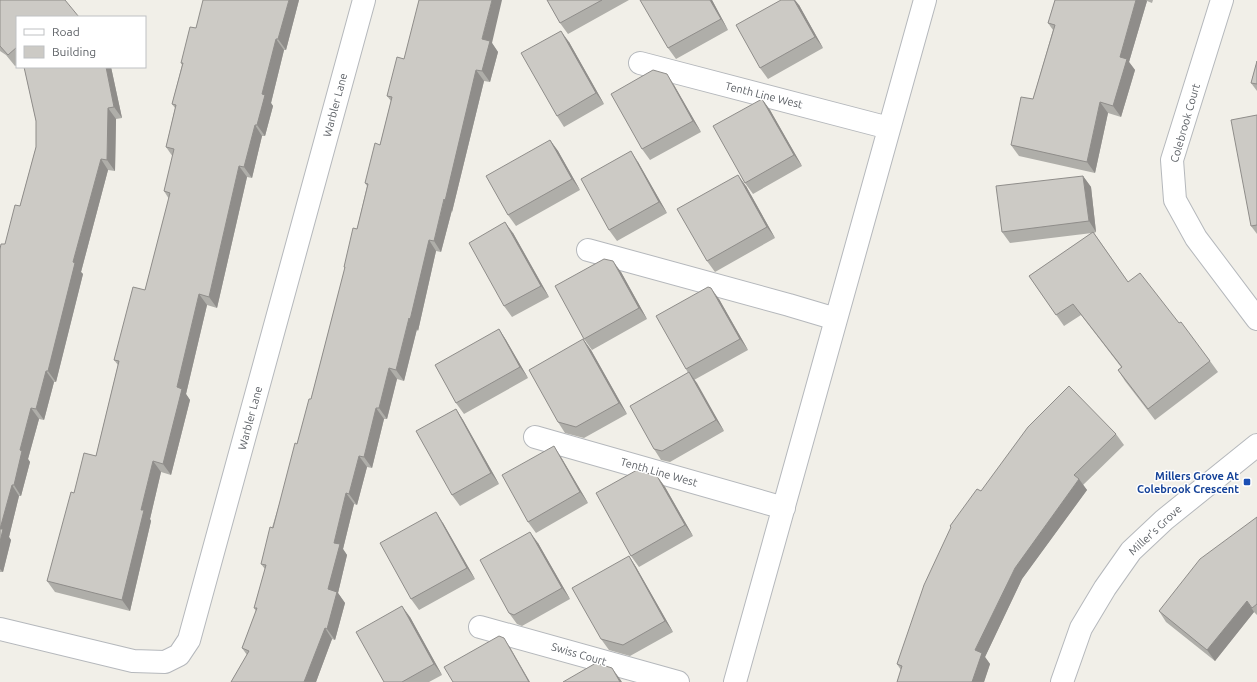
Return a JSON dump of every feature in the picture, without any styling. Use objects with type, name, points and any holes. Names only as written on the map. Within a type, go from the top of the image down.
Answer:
[{"type":"street","name":"Warbler Lane","points":[[0,629],[133,661],[165,662],[179,655],[189,640],[364,0]]},
{"type":"street","points":[[735,682],[888,128],[925,0]]},
{"type":"street","name":"Colebrook Court","points":[[1222,0],[1172,160],[1174,200],[1196,238],[1257,319]]},
{"type":"street","name":"Tenth Line West","points":[[640,63],[888,128]]},
{"type":"street","points":[[588,250],[836,319]]},
{"type":"street","name":"Tenth Line West","points":[[535,437],[784,508]]},
{"type":"street","name":"Miller's Grove","points":[[1062,682],[1080,628],[1104,588],[1131,551],[1164,520],[1257,445]]},
{"type":"street","name":"Swiss Court","points":[[480,627],[678,682]]},
{"type":"building","points":[[0,0],[65,0],[78,16],[16,16],[16,48],[8,55],[0,46]]},
{"type":"building","points":[[203,0],[289,0],[278,39],[276,39],[262,94],[265,95],[257,125],[255,125],[244,167],[239,166],[209,297],[199,294],[177,387],[182,389],[163,464],[153,461],[141,510],[144,510],[122,600],[47,581],[71,492],[74,493],[84,453],[96,456],[119,361],[114,360],[133,287],[145,290],[170,193],[164,191],[174,149],[166,147],[176,105],[172,104],[183,63],[181,63],[190,27],[196,28]]},
{"type":"building","points":[[419,0],[492,0],[482,39],[490,41],[482,71],[476,70],[445,201],[444,199],[434,241],[429,240],[410,320],[409,318],[396,370],[389,368],[379,408],[376,408],[364,457],[359,456],[349,494],[346,493],[334,543],[340,544],[328,589],[337,592],[327,629],[325,628],[304,682],[231,682],[249,651],[242,648],[257,608],[254,608],[266,565],[261,564],[270,527],[273,528],[295,443],[297,444],[309,399],[311,399],[345,267],[353,228],[357,229],[368,184],[365,183],[375,143],[380,145],[392,97],[387,96],[397,57],[404,59]]},
{"type":"building","points":[[547,0],[602,0],[560,23]]},
{"type":"building","points":[[640,0],[710,0],[721,19],[668,48]]},
{"type":"building","points":[[781,0],[794,0],[815,37],[760,68],[736,25]]},
{"type":"building","points":[[1055,0],[1136,0],[1120,57],[1127,59],[1113,106],[1100,102],[1087,162],[1011,145],[1021,97],[1033,99],[1055,25],[1048,23]]},
{"type":"building","points":[[561,31],[596,93],[557,116],[521,53]]},
{"type":"building","points":[[1257,61],[1257,84],[1251,83]]},
{"type":"building","points":[[24,68],[106,68],[114,107],[108,108],[107,160],[101,159],[73,262],[75,263],[48,371],[46,371],[36,409],[31,408],[20,450],[22,451],[14,485],[12,485],[0,529],[0,249],[1,244],[5,244],[15,205],[20,206],[36,147],[36,121]]},
{"type":"building","points":[[653,70],[667,74],[693,121],[642,149],[611,94]]},
{"type":"building","points":[[762,99],[794,155],[745,183],[713,126]]},
{"type":"building","points":[[1257,115],[1257,225],[1251,226],[1231,120]]},
{"type":"building","points":[[550,140],[572,179],[508,215],[486,176]]},
{"type":"building","points":[[631,151],[659,202],[609,230],[581,179]]},
{"type":"building","points":[[738,175],[767,227],[707,261],[677,209]]},
{"type":"building","points":[[1083,176],[1089,221],[1002,232],[996,186]]},
{"type":"building","points":[[505,222],[541,286],[504,306],[469,243]]},
{"type":"building","points":[[1093,232],[1128,282],[1140,273],[1179,323],[1181,322],[1210,361],[1148,409],[1118,370],[1122,367],[1073,304],[1056,315],[1029,276]]},
{"type":"building","points":[[604,259],[613,261],[639,308],[584,339],[555,286]]},
{"type":"building","points":[[708,287],[711,288],[740,339],[686,369],[656,316]]},
{"type":"building","points":[[499,329],[520,367],[456,403],[435,365]]},
{"type":"building","points":[[583,339],[619,403],[576,427],[558,422],[529,370]]},
{"type":"building","points":[[689,372],[716,420],[662,451],[654,449],[630,406]]},
{"type":"building","points":[[1069,386],[1116,434],[1074,475],[1079,479],[1015,568],[975,650],[982,653],[972,682],[897,682],[902,666],[897,664],[924,585],[951,527],[950,526],[977,489],[981,491],[1028,427]]},
{"type":"building","points":[[456,409],[491,473],[452,495],[416,431]]},
{"type":"building","points":[[554,446],[580,492],[528,522],[502,475]]},
{"type":"building","points":[[637,470],[657,476],[685,525],[631,556],[596,493]]},
{"type":"building","points":[[436,512],[467,568],[411,599],[380,543]]},
{"type":"building","points":[[1257,517],[1257,604],[1252,608],[1247,601],[1207,650],[1159,611],[1200,559]]},
{"type":"building","points":[[0,529],[3,529],[0,542]]},
{"type":"building","points":[[530,532],[562,588],[514,615],[509,613],[480,560]]},
{"type":"building","points":[[629,556],[665,621],[623,645],[601,639],[572,588]]},
{"type":"building","points":[[402,606],[434,664],[402,682],[384,682],[356,632]]},
{"type":"building","points":[[499,636],[504,638],[529,682],[453,682],[444,667]]},
{"type":"building","points":[[596,663],[612,668],[620,682],[563,682]]},
{"type":"place","name":"Millers Grove At Colebrook Crescent","points":[[1247,482]]}]
